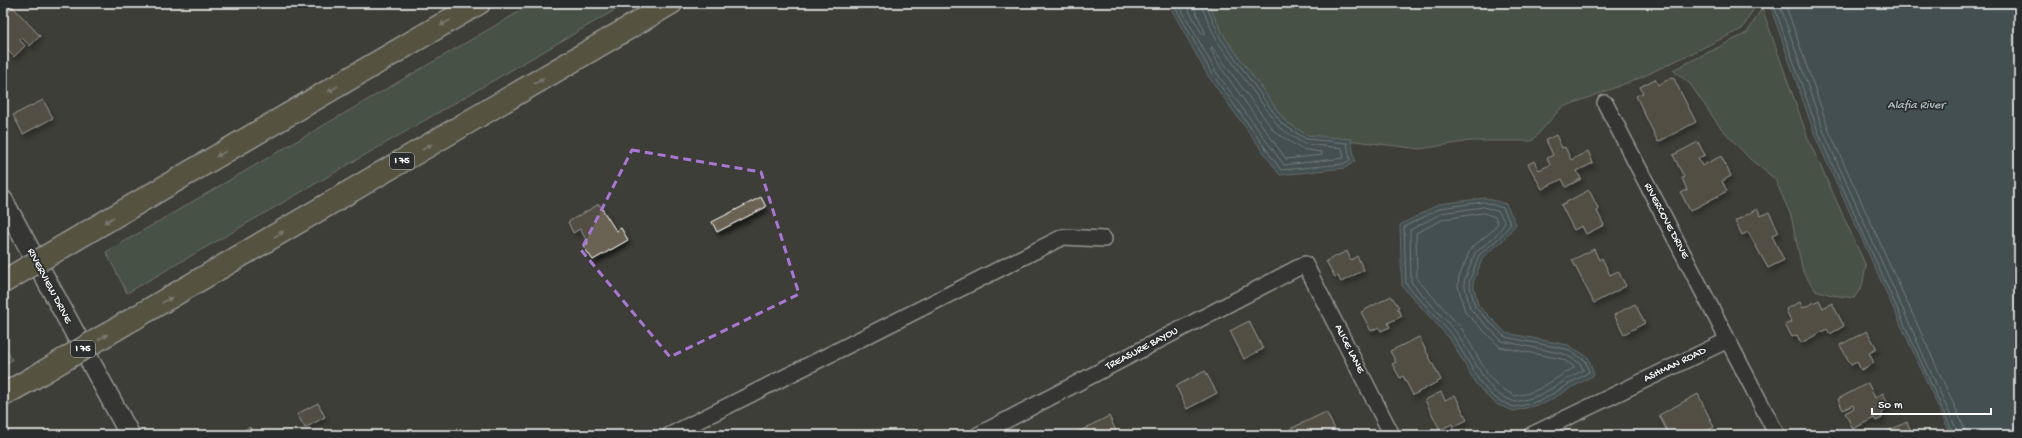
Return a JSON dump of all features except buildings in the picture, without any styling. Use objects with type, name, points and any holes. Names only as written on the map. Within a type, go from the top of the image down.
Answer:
[{"type":"highway","points":[[3,282],[478,3]]},
{"type":"highway","name":"I 75","points":[[3,395],[671,3]]},
{"type":"street","name":"RIVERCOVE DRIVE","points":[[1605,103],[1728,340]]},
{"type":"street","name":"RIVERVIEW DRIVE","points":[[3,200],[130,435]]},
{"type":"street","points":[[670,435],[1064,237],[1104,239]]},
{"type":"street","name":"TREASURE BAYOU","points":[[978,435],[1306,264]]},
{"type":"street","name":"ALICE LANE","points":[[1306,264],[1392,435]]},
{"type":"street","points":[[1728,340],[1776,432]]},
{"type":"street","name":"ASHMAN ROAD","points":[[1531,435],[1728,340]]},
{"type":"highlighted area","points":[[632,150],[761,172],[799,294],[670,357],[581,250]]},
{"type":"green space","points":[[534,3],[627,3],[127,293],[106,252]]},
{"type":"green space","points":[[1208,3],[1658,3],[1669,9],[1701,3],[1757,3],[1742,29],[1640,78],[1561,108],[1532,141],[1470,141],[1420,149],[1307,135],[1285,121],[1224,36]]},
{"type":"green space","points":[[1762,8],[1809,141],[1866,266],[1862,286],[1854,298],[1832,295],[1815,290],[1803,272],[1791,216],[1775,179],[1751,160],[1720,127],[1690,84],[1673,70],[1747,33]]},
{"type":"green space","points":[[3,342],[12,360],[3,365]]},
{"type":"water","points":[[1168,3],[1208,3],[1224,36],[1285,121],[1307,135],[1351,139],[1355,161],[1345,168],[1280,175],[1208,76]]},
{"type":"water","points":[[1658,3],[1701,3],[1669,9]]},
{"type":"water","name":"Alafia River","points":[[1769,3],[2019,3],[2019,435],[1951,435],[1816,138]]},
{"type":"water","points":[[1485,198],[1506,204],[1516,224],[1502,241],[1483,257],[1473,283],[1478,305],[1506,333],[1568,345],[1588,357],[1594,375],[1545,403],[1514,411],[1498,405],[1476,384],[1450,339],[1402,286],[1400,225],[1439,204]]}]
